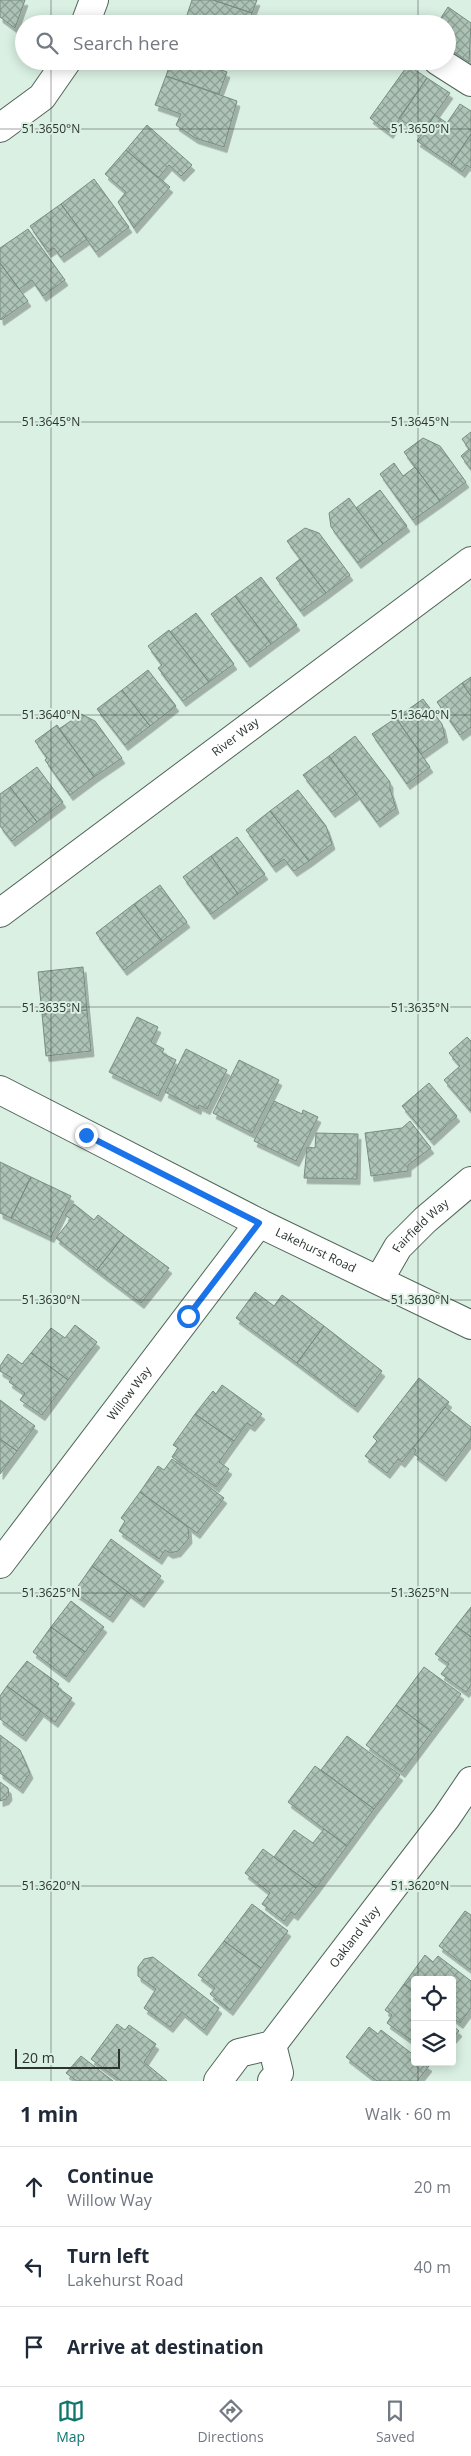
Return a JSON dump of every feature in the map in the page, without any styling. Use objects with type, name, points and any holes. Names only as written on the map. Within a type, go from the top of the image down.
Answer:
[{"type":"street","points":[[88,15],[94,0]]},
{"type":"street","points":[[0,128],[42,97],[61,70]]},
{"type":"street","points":[[452,70],[471,82]]},
{"type":"street","name":"River Way","points":[[0,913],[471,561]]},
{"type":"street","name":"Lakehurst Road","points":[[0,1090],[259,1223],[471,1325]]},
{"type":"street","name":"Fairfield Way","points":[[379,1280],[398,1247],[425,1220],[471,1181]]},
{"type":"street","name":"Willow Way","points":[[0,1564],[259,1223]]},
{"type":"street","name":"Oakland Way","points":[[272,2045],[446,1818],[471,1781]]},
{"type":"street","points":[[218,2081],[239,2053],[272,2045],[278,2073],[272,2081]]},
{"type":"building","points":[[0,0],[25,0],[20,15],[15,15],[15,28],[0,17]]},
{"type":"building","points":[[192,0],[213,0],[252,13],[251,15],[187,15]]},
{"type":"building","points":[[213,0],[257,0],[252,13]]},
{"type":"building","points":[[448,7],[471,23],[469,62],[456,53],[456,15],[443,15]]},
{"type":"building","points":[[168,70],[221,70],[227,72],[219,94],[166,76]]},
{"type":"building","points":[[404,70],[415,70],[427,78],[390,133],[370,118]]},
{"type":"building","points":[[166,76],[237,101],[224,147],[195,138],[176,125],[181,114],[155,105]]},
{"type":"building","points":[[427,78],[450,93],[421,134],[399,118]]},
{"type":"building","points":[[460,104],[471,111],[471,134],[451,164],[417,141],[435,115],[447,123]]},
{"type":"building","points":[[147,125],[192,165],[181,176],[169,165],[158,178],[126,150]]},
{"type":"building","points":[[471,134],[471,168],[467,165],[462,172],[451,164]]},
{"type":"building","points":[[126,150],[170,187],[134,228],[118,202],[126,192],[105,174]]},
{"type":"building","points":[[94,179],[129,227],[96,252],[61,204]]},
{"type":"building","points":[[61,204],[87,239],[61,257],[54,248],[48,252],[30,226]]},
{"type":"building","points":[[28,229],[65,280],[43,296],[32,280],[19,289],[0,263],[0,248]]},
{"type":"building","points":[[0,263],[28,301],[1,320],[0,318]]},
{"type":"building","points":[[471,432],[471,469],[461,456],[469,449],[462,439]]},
{"type":"building","points":[[423,438],[440,446],[466,482],[440,501],[404,452]]},
{"type":"building","points":[[394,463],[403,476],[415,467],[440,501],[413,520],[380,474]]},
{"type":"building","points":[[380,490],[407,526],[383,544],[356,508]]},
{"type":"building","points":[[349,498],[383,544],[358,563],[331,527],[329,513]]},
{"type":"building","points":[[305,528],[319,533],[350,575],[326,593],[287,541]]},
{"type":"building","points":[[300,559],[326,593],[301,611],[276,578]]},
{"type":"building","points":[[261,577],[297,625],[271,644],[235,596]]},
{"type":"building","points":[[235,596],[271,644],[247,662],[211,614]]},
{"type":"building","points":[[196,613],[234,664],[209,682],[170,632]]},
{"type":"building","points":[[169,630],[209,682],[183,701],[158,668],[162,665],[148,646]]},
{"type":"building","points":[[148,670],[176,706],[150,726],[122,690]]},
{"type":"building","points":[[471,677],[471,696],[462,683]]},
{"type":"building","points":[[462,683],[471,696],[471,727],[460,735],[437,702]]},
{"type":"building","points":[[122,690],[150,726],[125,745],[97,709]]},
{"type":"building","points":[[423,699],[442,724],[445,737],[421,754],[396,718]]},
{"type":"building","points":[[81,714],[95,721],[122,758],[94,777],[59,729]]},
{"type":"building","points":[[396,718],[430,767],[407,784],[372,734]]},
{"type":"building","points":[[57,725],[94,777],[70,795],[45,760],[47,758],[35,741]]},
{"type":"building","points":[[355,736],[390,782],[390,789],[396,808],[377,822],[329,756]]},
{"type":"building","points":[[329,756],[357,794],[332,812],[303,775]]},
{"type":"building","points":[[37,767],[63,802],[37,822],[10,787]]},
{"type":"building","points":[[10,787],[37,822],[12,841],[0,826],[0,794]]},
{"type":"building","points":[[298,790],[326,826],[332,844],[309,861],[270,811]]},
{"type":"building","points":[[270,811],[309,861],[294,871],[284,859],[273,867],[246,830]]},
{"type":"building","points":[[237,837],[265,874],[238,894],[211,856]]},
{"type":"building","points":[[211,856],[238,894],[211,914],[183,877]]},
{"type":"building","points":[[160,885],[187,922],[162,941],[134,904]]},
{"type":"building","points":[[134,904],[162,941],[124,970],[96,933]]},
{"type":"building","points":[[83,967],[87,1010],[42,1014],[38,972]]},
{"type":"building","points":[[87,1010],[91,1051],[46,1056],[42,1014]]},
{"type":"building","points":[[137,1017],[158,1027],[151,1042],[164,1049],[162,1053],[176,1060],[158,1096],[109,1072]]},
{"type":"building","points":[[467,1037],[471,1041],[471,1111],[444,1080],[460,1066],[449,1053]]},
{"type":"building","points":[[186,1049],[227,1070],[207,1109],[199,1105],[198,1109],[165,1092]]},
{"type":"building","points":[[239,1060],[279,1080],[252,1133],[213,1113]]},
{"type":"building","points":[[429,1083],[457,1116],[431,1140],[402,1106]]},
{"type":"building","points":[[274,1101],[302,1114],[303,1110],[318,1117],[296,1161],[254,1141]]},
{"type":"building","points":[[410,1121],[431,1148],[408,1165],[408,1171],[371,1176],[365,1133],[402,1128]]},
{"type":"building","points":[[316,1133],[358,1134],[357,1179],[304,1178],[307,1147],[315,1148]]},
{"type":"building","points":[[0,1162],[31,1177],[11,1218],[0,1213]]},
{"type":"building","points":[[31,1177],[71,1196],[51,1237],[11,1218]]},
{"type":"building","points":[[74,1204],[94,1220],[98,1215],[124,1235],[97,1270],[56,1238],[71,1219],[65,1215]]},
{"type":"building","points":[[124,1235],[169,1268],[141,1303],[97,1270]]},
{"type":"building","points":[[255,1292],[274,1306],[282,1295],[324,1326],[297,1363],[236,1318]]},
{"type":"building","points":[[75,1325],[97,1342],[68,1380],[31,1353],[51,1328],[65,1338]]},
{"type":"building","points":[[324,1326],[382,1371],[355,1407],[297,1363]]},
{"type":"building","points":[[31,1353],[68,1380],[42,1415],[20,1400],[25,1393],[9,1382],[12,1378],[0,1371],[0,1366],[8,1354],[22,1364]]},
{"type":"building","points":[[419,1378],[449,1402],[402,1462],[398,1459],[387,1473],[365,1456],[377,1441],[373,1437]]},
{"type":"building","points":[[222,1385],[262,1414],[252,1426],[247,1423],[234,1441],[195,1414],[213,1391],[216,1394]]},
{"type":"building","points":[[0,1400],[35,1426],[17,1451],[0,1439]]},
{"type":"building","points":[[445,1407],[471,1427],[471,1439],[443,1476],[414,1454],[416,1450],[413,1448]]},
{"type":"building","points":[[195,1414],[234,1441],[219,1462],[229,1469],[216,1487],[172,1457],[178,1448],[173,1445]]},
{"type":"building","points":[[0,1439],[17,1451],[0,1474]]},
{"type":"building","points":[[172,1459],[224,1498],[197,1533],[140,1492],[158,1466],[164,1470]]},
{"type":"building","points":[[140,1492],[188,1527],[189,1538],[178,1551],[170,1553],[165,1550],[159,1559],[119,1531],[125,1521],[121,1518]]},
{"type":"building","points":[[111,1539],[161,1576],[141,1602],[92,1566]]},
{"type":"building","points":[[92,1566],[128,1592],[110,1617],[74,1592]]},
{"type":"building","points":[[71,1601],[104,1627],[85,1652],[51,1627]]},
{"type":"building","points":[[471,1607],[471,1637],[456,1626]]},
{"type":"building","points":[[456,1626],[471,1637],[471,1685],[466,1692],[441,1674],[449,1664],[435,1654]]},
{"type":"building","points":[[51,1627],[85,1652],[66,1677],[33,1652]]},
{"type":"building","points":[[27,1661],[59,1684],[57,1687],[72,1698],[55,1722],[7,1686]]},
{"type":"building","points":[[424,1667],[461,1694],[432,1732],[396,1705]]},
{"type":"building","points":[[7,1686],[41,1711],[23,1736],[0,1719],[0,1696]]},
{"type":"building","points":[[396,1705],[432,1732],[402,1772],[366,1745]]},
{"type":"building","points":[[0,1735],[20,1750],[30,1773],[20,1788],[0,1773]]},
{"type":"building","points":[[347,1736],[400,1775],[374,1809],[321,1770]]},
{"type":"building","points":[[315,1766],[374,1809],[347,1846],[288,1802]]},
{"type":"building","points":[[0,1782],[8,1788],[9,1795],[6,1799],[0,1801]]},
{"type":"building","points":[[324,1829],[347,1846],[316,1888],[274,1857],[294,1830],[313,1843]]},
{"type":"building","points":[[263,1849],[316,1888],[295,1915],[291,1912],[284,1921],[262,1904],[270,1893],[245,1873]]},
{"type":"building","points":[[252,1904],[288,1931],[261,1968],[224,1941]]},
{"type":"building","points":[[465,1911],[471,1915],[471,1970],[439,1946]]},
{"type":"building","points":[[224,1941],[261,1968],[230,2010],[210,1994],[215,1988],[198,1975]]},
{"type":"building","points":[[425,1955],[433,1962],[438,1956],[471,1981],[471,2008],[460,2023],[456,2020],[456,1976],[411,1976],[411,1989],[404,1984]]},
{"type":"building","points":[[153,1957],[219,2008],[204,2030],[182,2012],[170,2027],[144,2008],[156,1989],[138,1976],[138,1967],[144,1959]]},
{"type":"building","points":[[404,1984],[411,1989],[411,2040],[387,2023],[392,2015],[385,2010]]},
{"type":"building","points":[[117,2024],[125,2030],[129,2025],[156,2044],[144,2062],[167,2081],[121,2081],[91,2059]]},
{"type":"building","points":[[369,2027],[378,2034],[381,2030],[411,2053],[411,2066],[429,2066],[417,2081],[377,2081],[346,2057]]},
{"type":"building","points":[[81,2056],[113,2081],[77,2081],[66,2073]]},
{"type":"route","points":[[86,1135],[259,1223],[188,1316]]}]
